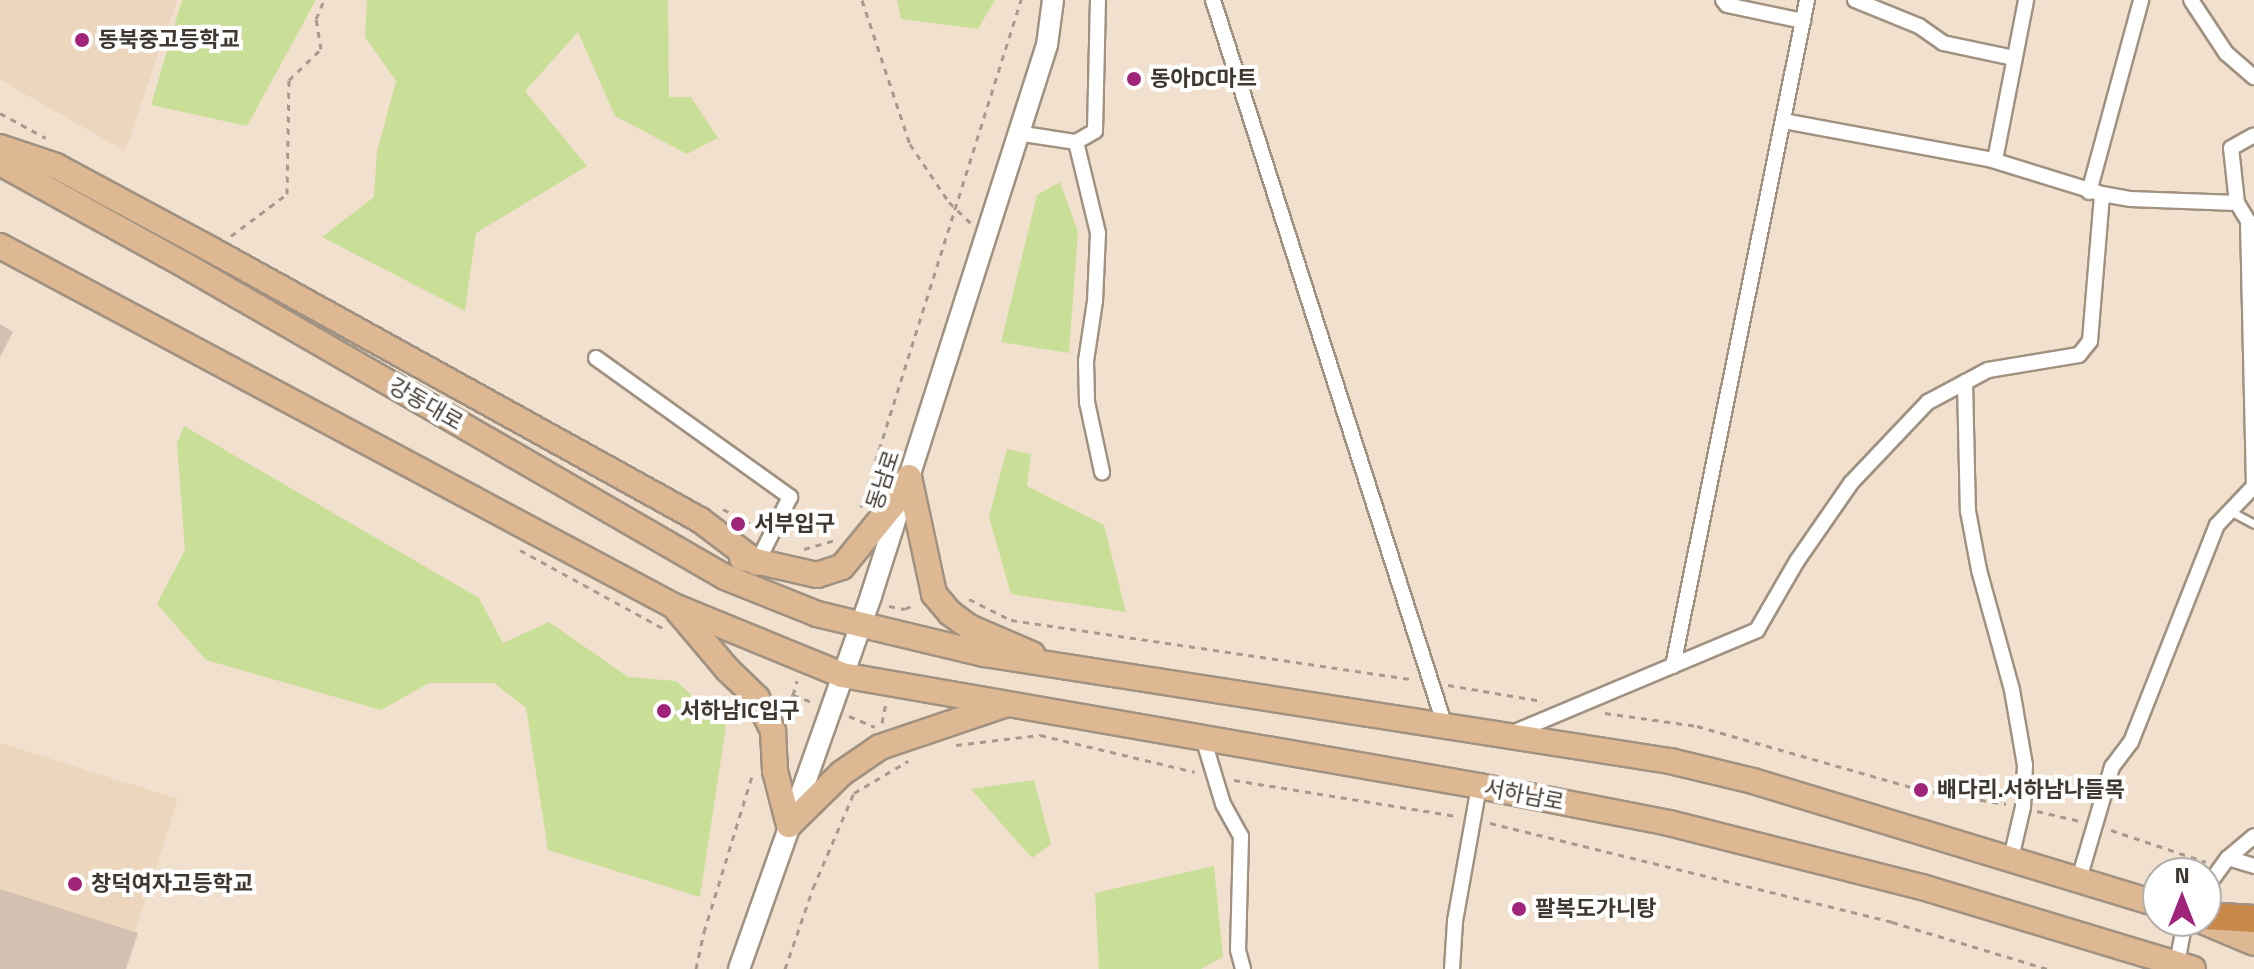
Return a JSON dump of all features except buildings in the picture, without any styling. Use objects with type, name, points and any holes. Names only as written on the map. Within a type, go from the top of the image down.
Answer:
[{"type":"highway","points":[[2222,917],[2254,919]]},
{"type":"main road","name":"동남로","points":[[739,969],[907,484],[1047,45],[1053,0]]},
{"type":"main road","points":[[0,147],[56,166],[212,250],[700,520],[757,563]]},
{"type":"main road","name":"강동대로","points":[[0,163],[725,577],[817,614],[860,626]]},
{"type":"main road","points":[[0,177],[37,183]]},
{"type":"main road","points":[[0,246],[674,606],[842,675]]},
{"type":"main road","points":[[637,526],[757,563],[817,575],[842,567],[907,484]]},
{"type":"main road","points":[[907,484],[934,594],[950,613],[969,627],[1056,665]]},
{"type":"main road","points":[[674,606],[727,669],[757,698],[773,731],[775,771],[789,825],[842,773],[880,747],[1003,706]]},
{"type":"main road","points":[[860,626],[984,654],[1670,761],[1739,777],[2142,899]]},
{"type":"main road","name":"서하남로","points":[[842,675],[1003,706],[1479,786],[1669,823],[1922,887],[2133,960],[2182,967]]},
{"type":"main road","points":[[2222,929],[2254,943]]},
{"type":"street","points":[[1017,133],[1076,142],[1095,131],[1098,0]]},
{"type":"street","points":[[1213,0],[1445,726]]},
{"type":"street","points":[[1723,0],[1727,5],[1803,21]]},
{"type":"street","points":[[1673,666],[1807,0]]},
{"type":"street","points":[[1855,0],[1919,26],[1943,43],[2014,58]]},
{"type":"street","points":[[1995,160],[2026,0]]},
{"type":"street","points":[[1507,735],[1757,630],[1797,561],[1851,483],[1928,402],[1988,370],[2079,355],[2090,341],[2096,193],[2141,0]]},
{"type":"street","points":[[2191,0],[2226,53],[2254,77]]},
{"type":"street","points":[[1783,121],[1995,160],[2096,193],[2130,199],[2237,203]]},
{"type":"street","points":[[2079,879],[2112,767],[2131,742],[2217,525],[2254,486],[2248,221],[2237,203],[2231,148],[2254,135]]},
{"type":"street","points":[[1076,142],[1098,233],[1095,301],[1086,361],[1087,402],[1102,472]]},
{"type":"street","points":[[596,358],[790,497],[757,563]]},
{"type":"street","points":[[1965,382],[1968,511],[1979,570],[2012,690],[2025,765],[2023,807],[2011,858]]},
{"type":"street","points":[[1203,738],[1213,776],[1241,836],[1238,950],[1243,969]]},
{"type":"street","points":[[1452,969],[1455,921],[1479,786]]},
{"type":"street","points":[[2222,866],[2254,836]]},
{"type":"street","points":[[2224,863],[2254,866]]},
{"type":"street","points":[[2182,967],[2184,937]]},
{"type":"lane","points":[[2230,511],[2254,524]]},
{"type":"path","points":[[212,250],[287,194],[289,80],[321,49],[316,19],[324,0]]},
{"type":"path","points":[[862,0],[910,144],[956,208],[984,237]]},
{"type":"path","points":[[857,521],[1021,0]]},
{"type":"path","points":[[799,550],[839,539]]},
{"type":"path","points":[[518,549],[672,633]]},
{"type":"path","points":[[960,594],[1011,620],[1431,682],[1697,726],[1921,790],[2023,807],[2224,863]]},
{"type":"path","points":[[945,746],[1040,735],[1213,776],[1473,819],[1892,922],[2048,969]]},
{"type":"path","points":[[785,969],[813,888],[854,793],[910,760]]},
{"type":"path","points":[[696,969],[754,767]]},
{"type":"shaded area","name":"동북중고등학교","points":[[0,0],[177,0],[125,151],[0,80]]},
{"type":"shaded area","name":"창덕여자고등학교","points":[[0,743],[178,799],[123,969],[0,969]]},
{"type":"green space","points":[[182,0],[316,0],[247,126],[151,105]]},
{"type":"green space","points":[[367,0],[668,0],[669,97],[691,97],[718,138],[687,154],[615,116],[578,32],[525,91],[587,166],[476,233],[465,311],[322,237],[374,197],[377,152],[396,81],[365,37]]},
{"type":"green space","points":[[897,0],[995,0],[978,29],[901,19]]},
{"type":"green space","points":[[1060,182],[1078,232],[1069,353],[1001,342],[1037,195]]},
{"type":"green space","points":[[184,426],[479,598],[503,643],[549,622],[628,677],[676,681],[726,726],[700,897],[548,850],[526,708],[494,683],[429,683],[381,710],[206,660],[157,604],[185,550],[177,443]]},
{"type":"green space","points":[[1007,449],[1031,454],[1027,486],[1104,525],[1126,612],[1011,594],[989,517]]},
{"type":"green space","points":[[1034,780],[1051,844],[1032,858],[971,789]]},
{"type":"green space","points":[[1214,866],[1223,957],[1201,969],[1099,969],[1095,893]]},
{"type":"place","name":"동북중고등학교","points":[[82,40]]},
{"type":"place","name":"동아DC마트","points":[[1134,79]]},
{"type":"place","name":"서부입구","points":[[738,524]]},
{"type":"place","name":"서하남IC입구","points":[[664,711]]},
{"type":"place","name":"배다리.서하남나들목","points":[[1921,790]]},
{"type":"place","name":"창덕여자고등학교","points":[[75,884]]},
{"type":"place","name":"팔복도가니탕","points":[[1519,909]]}]
